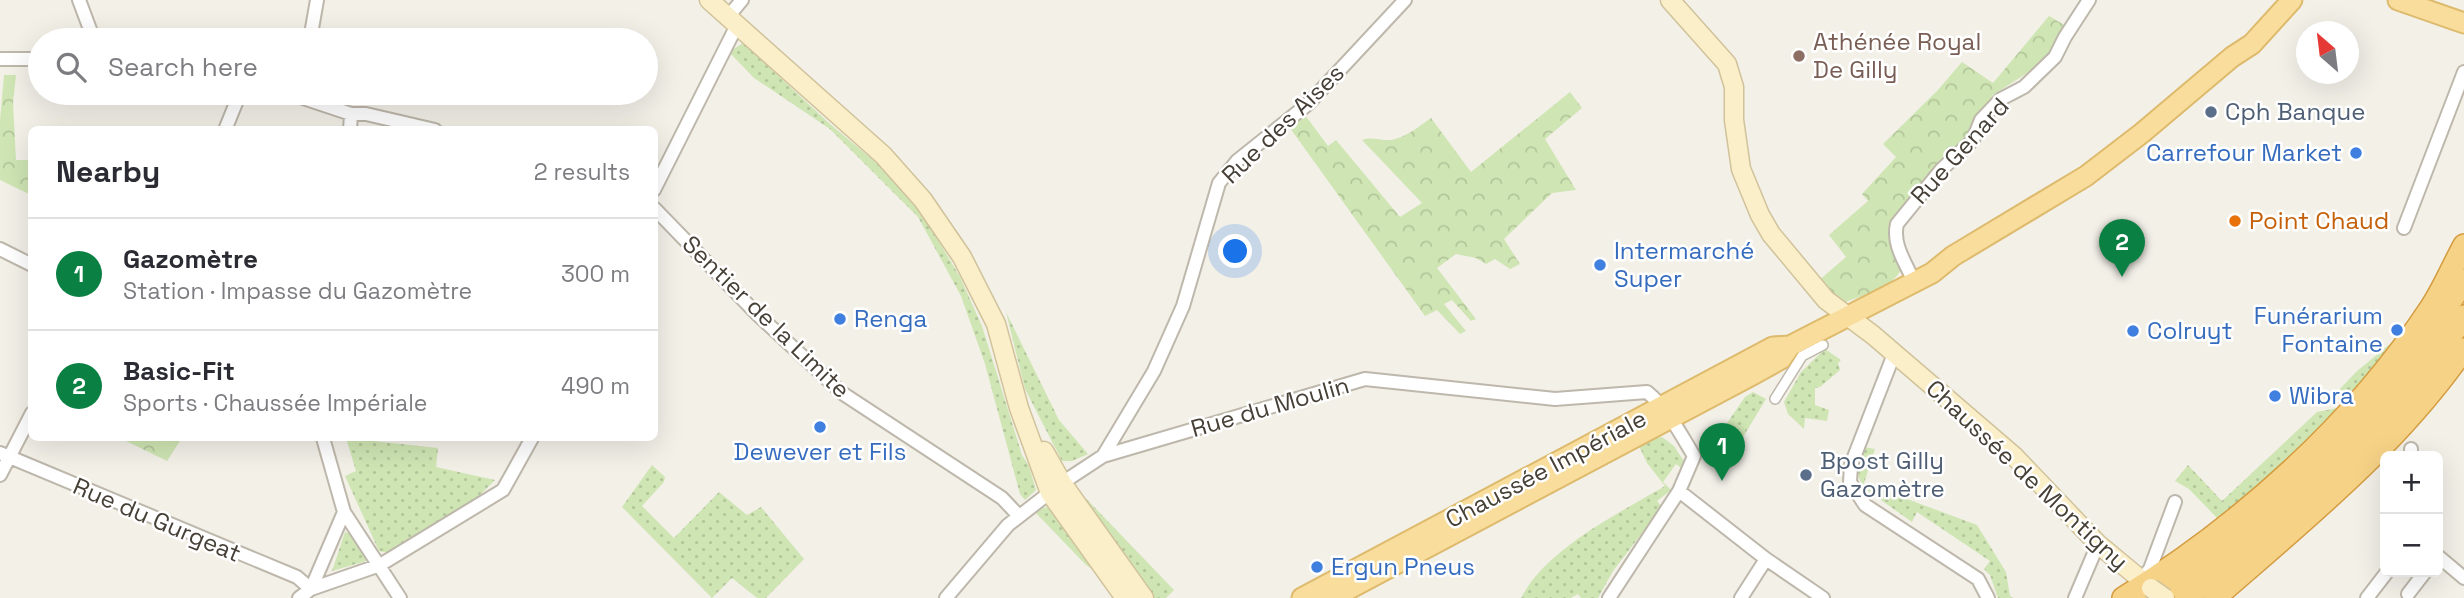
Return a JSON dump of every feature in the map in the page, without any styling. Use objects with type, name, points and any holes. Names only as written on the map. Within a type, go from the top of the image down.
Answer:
[{"type":"highway","points":[[2151,590],[2305,456],[2350,409],[2397,355],[2433,304],[2464,245]]},
{"type":"highway","points":[[2123,598],[2151,590],[2233,538],[2285,495],[2338,444],[2387,390],[2441,318],[2464,280]]},
{"type":"highway","points":[[2185,598],[2269,531],[2352,456],[2396,409],[2464,316]]},
{"type":"highway","points":[[2215,598],[2398,432],[2443,379],[2464,349]]},
{"type":"main road","points":[[709,0],[883,155],[923,200],[962,257],[996,324],[1019,408],[1056,488],[1125,598]]},
{"type":"main road","name":"Chaussée Impériale","points":[[1302,598],[1667,412],[1781,359],[1790,346],[1932,273],[1953,256],[2086,176],[2232,57],[2252,44],[2292,0]]},
{"type":"main road","points":[[2398,0],[2422,5],[2464,23]]},
{"type":"main road","name":"Chaussée de Montigny","points":[[1672,1],[1727,64],[1734,87],[1734,120],[1741,169],[1771,234],[1826,300],[1873,335],[2014,456],[2098,544],[2151,590]]},
{"type":"main road","name":"Chaussée Impériale","points":[[1332,598],[1667,412]]},
{"type":"main road","points":[[1056,488],[1144,598]]},
{"type":"street","points":[[79,0],[90,28]]},
{"type":"street","points":[[312,28],[317,0]]},
{"type":"street","points":[[658,181],[742,0]]},
{"type":"street","name":"Rue des Aises","points":[[1103,456],[1154,372],[1183,306],[1219,183],[1237,161],[1308,104],[1405,0]]},
{"type":"street","name":"Rue Genard","points":[[1914,282],[1898,248],[1895,233],[1897,224],[1941,170],[1973,140],[1981,120],[2001,99],[2024,87],[2055,57],[2089,0]]},
{"type":"street","points":[[0,59],[28,59]]},
{"type":"street","points":[[2404,228],[2464,72]]},
{"type":"street","points":[[227,126],[235,105]]},
{"type":"street","points":[[327,105],[351,114],[366,114],[418,126]]},
{"type":"street","points":[[350,126],[351,114]]},
{"type":"street","name":"Sentier de la Limite","points":[[658,212],[757,314],[842,393],[1002,498],[1019,516]]},
{"type":"street","points":[[0,249],[28,263]]},
{"type":"street","points":[[1775,399],[1802,356],[1823,345]]},
{"type":"street","points":[[1894,354],[1851,465],[1850,482],[1866,505],[1978,579],[1988,598]]},
{"type":"street","name":"Rue du Moulin","points":[[946,598],[1008,525],[1103,456],[1365,379],[1555,399],[1647,392],[1667,412]]},
{"type":"street","points":[[1609,598],[1679,491],[1694,456],[1667,412]]},
{"type":"street","points":[[0,475],[4,455],[28,419]]},
{"type":"street","points":[[324,441],[344,512],[400,598]]},
{"type":"street","points":[[299,598],[311,589],[380,565],[503,491],[531,441]]},
{"type":"street","name":"Rue du Gurgeat","points":[[4,455],[297,577],[311,589]]},
{"type":"street","points":[[1679,491],[1766,559],[1823,598]]},
{"type":"street","name":"Chaussée de Montigny","points":[[2151,590],[2150,569],[2175,502]]},
{"type":"street","points":[[311,589],[344,512]]},
{"type":"street","points":[[2075,598],[2098,544]]},
{"type":"street","points":[[1741,598],[1766,559]]},
{"type":"street","points":[[2443,560],[2464,578]]},
{"type":"street","points":[[2367,598],[2383,577]]},
{"type":"street","points":[[2408,594],[2421,577]]},
{"type":"green space","points":[[2049,16],[2068,27],[2052,57],[1993,95],[1963,149],[1896,230],[1902,260],[1897,275],[1874,291],[1840,304],[1817,282],[1846,257],[1829,235],[1868,201],[1862,194],[1896,157],[1883,144],[1937,91],[1962,62],[1993,83]]},
{"type":"green space","points":[[743,43],[830,124],[879,165],[925,218],[960,277],[982,326],[1022,455],[1029,466],[1036,490],[1025,500],[1020,494],[985,364],[961,296],[918,217],[830,129],[754,78],[729,52]]},
{"type":"green space","points":[[4,75],[16,75],[13,103],[16,160],[28,160],[28,194],[0,180],[0,121]]},
{"type":"green space","points":[[1570,92],[1582,108],[1545,139],[1576,190],[1552,193],[1504,239],[1520,264],[1510,269],[1495,259],[1486,264],[1476,258],[1456,254],[1437,268],[1476,319],[1471,321],[1452,300],[1444,304],[1466,331],[1460,334],[1437,310],[1425,316],[1290,128],[1305,115],[1328,146],[1336,140],[1400,217],[1422,203],[1362,140],[1397,139],[1431,118],[1471,172]]},
{"type":"green space","points":[[1006,312],[1059,420],[1088,454],[1072,461],[1062,461],[1025,389]]},
{"type":"green space","points":[[2396,339],[2370,375],[2353,390],[2336,393],[2357,371]]},
{"type":"green space","points":[[1825,349],[1841,360],[1838,363],[1840,370],[1820,387],[1815,388],[1815,405],[1829,410],[1827,421],[1805,418],[1804,429],[1788,414],[1784,402],[1801,372]]},
{"type":"green space","points":[[1753,392],[1766,399],[1743,437],[1725,426],[1745,397]]},
{"type":"green space","points":[[2337,408],[2339,414],[2323,432],[2219,520],[2189,489],[2175,481],[2188,465],[2222,501],[2317,412]]},
{"type":"green space","points":[[1662,437],[1674,446],[1685,463],[1681,468],[1676,464],[1663,482],[1671,490],[1657,501],[1662,507],[1613,571],[1598,598],[1581,598],[1578,594],[1571,598],[1521,598],[1548,563],[1566,548],[1665,486],[1647,463],[1639,446],[1649,439]]},
{"type":"green space","points":[[126,441],[180,441],[167,461]]},
{"type":"green space","points":[[347,441],[438,448],[436,467],[495,480],[478,497],[389,553],[379,551],[345,476],[356,471]]},
{"type":"green space","points":[[1864,447],[1875,449],[1864,483],[1977,525],[2006,572],[2010,596],[2013,598],[1998,598],[1990,575],[1984,569],[1990,561],[1917,512],[1912,522],[1864,488],[1857,474]]},
{"type":"green space","points":[[652,465],[665,477],[664,482],[642,506],[674,538],[719,492],[747,515],[761,507],[804,559],[766,598],[757,598],[732,578],[712,598],[622,507]]},
{"type":"green space","points":[[1073,485],[1174,590],[1166,598],[1151,598],[1096,515],[1085,507]]},
{"type":"green space","points":[[1057,505],[1096,572],[1033,510]]},
{"type":"green space","points":[[345,532],[359,544],[366,561],[332,571]]},
{"type":"place","name":"Athénée Royal De Gilly","points":[[1799,56]]},
{"type":"place","name":"Cph Banque","points":[[2211,112]]},
{"type":"place","name":"Carrefour Market","points":[[2356,153]]},
{"type":"place","name":"Point Chaud","points":[[2235,221]]},
{"type":"place","name":"Intermarché Super","points":[[1600,265]]},
{"type":"place","name":"Basic-Fit","points":[[2122,277]]},
{"type":"place","name":"Renga","points":[[840,319]]},
{"type":"place","name":"Funérarium Fontaine","points":[[2397,330]]},
{"type":"place","name":"Colruyt","points":[[2133,331]]},
{"type":"place","name":"Wibra","points":[[2275,396]]},
{"type":"place","name":"Dewever et Fils","points":[[820,427]]},
{"type":"place","name":"Bpost Gilly Gazomètre","points":[[1806,475]]},
{"type":"place","name":"Gazomètre","points":[[1722,481]]},
{"type":"place","name":"Ergun Pneus","points":[[1317,567]]}]
